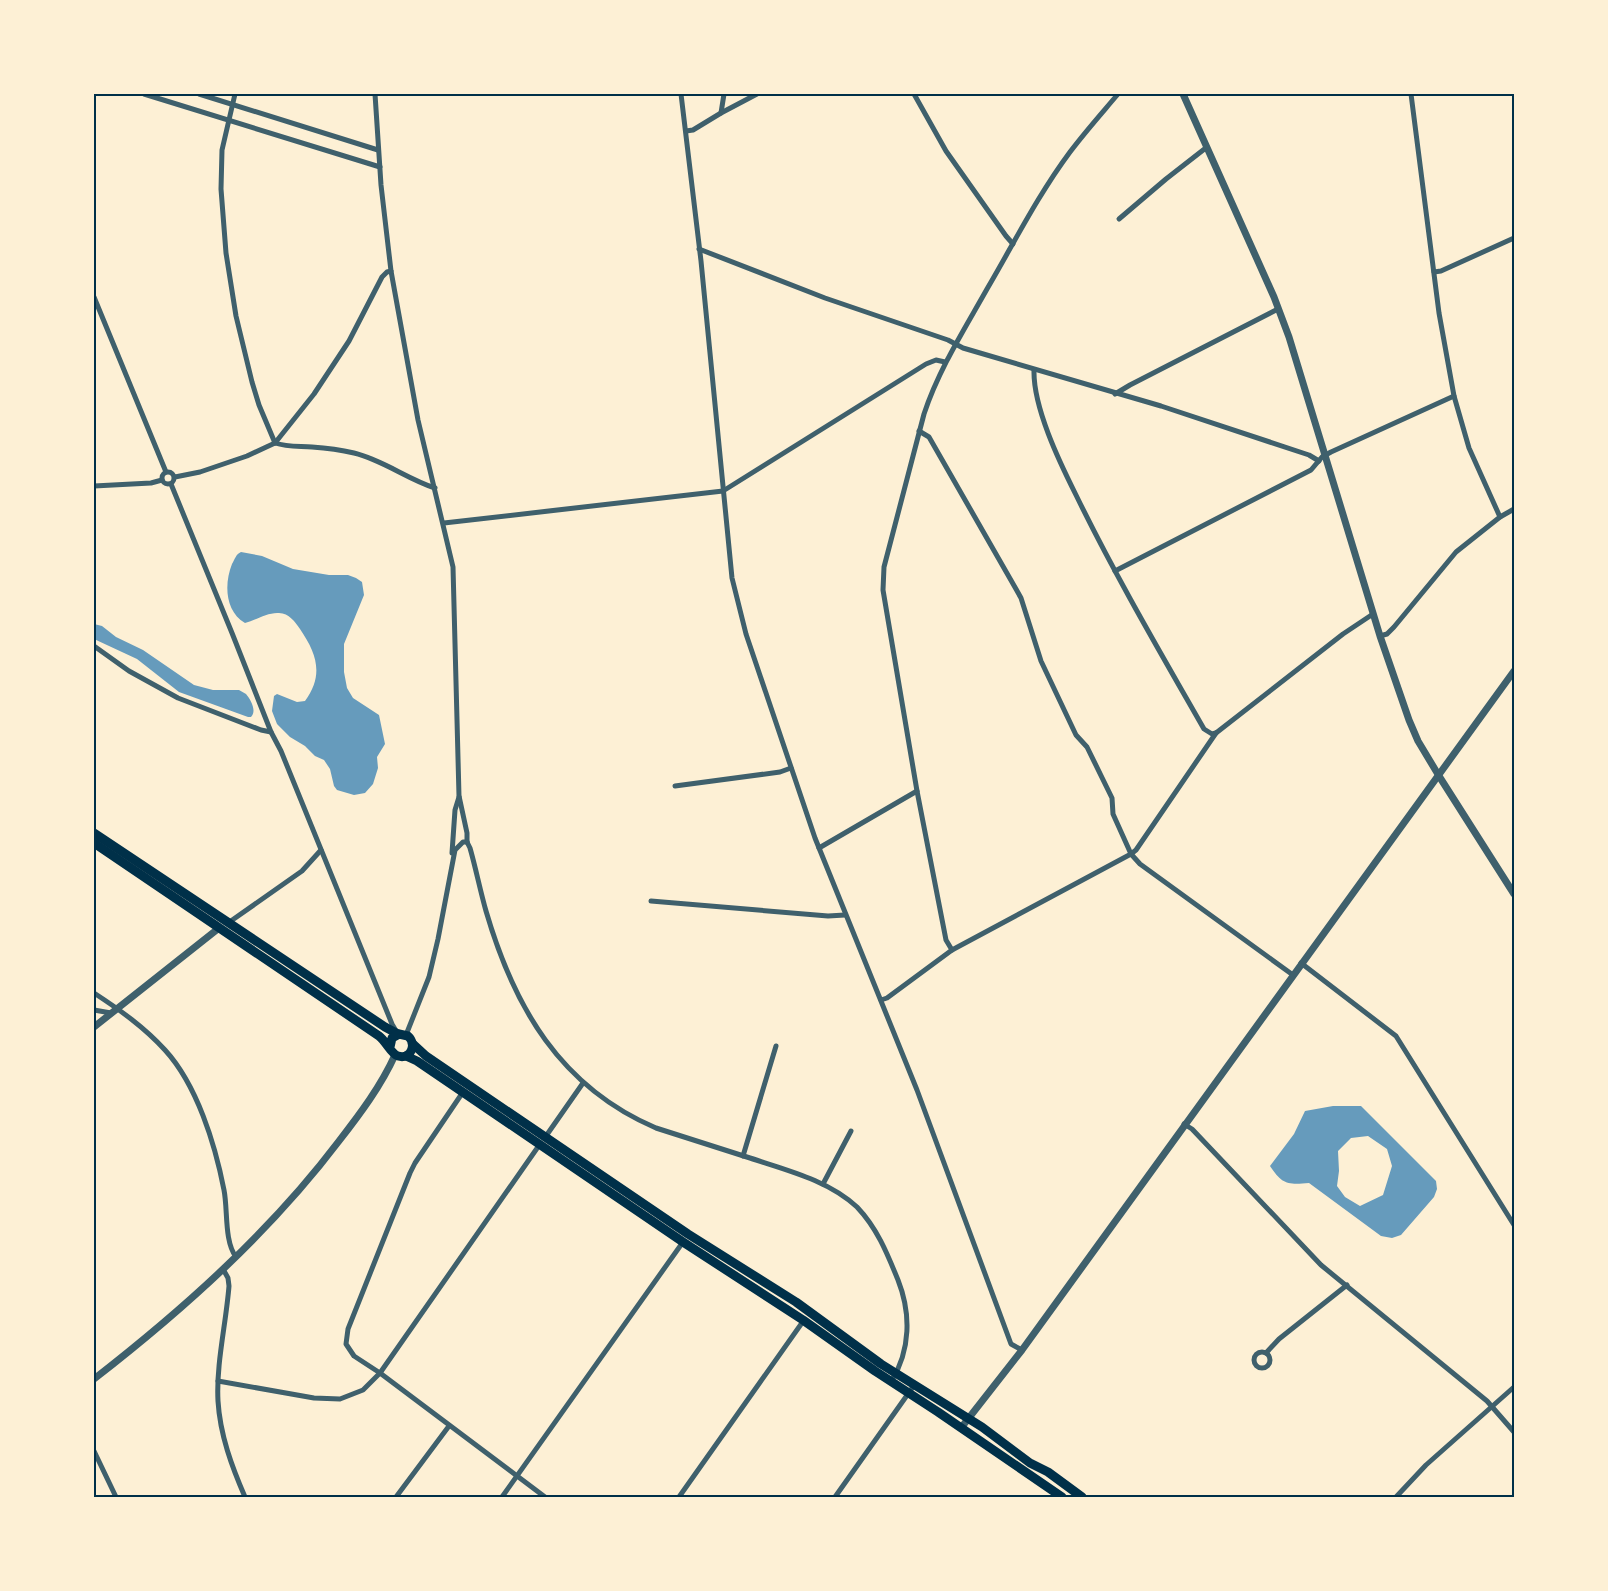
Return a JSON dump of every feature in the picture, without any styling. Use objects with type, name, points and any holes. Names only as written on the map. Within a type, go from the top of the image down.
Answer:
[{"type":"main road","points":[[94,833],[385,1027],[411,1039],[413,1044],[434,1061],[543,1140],[1060,1497]]},
{"type":"main road","points":[[94,843],[379,1036],[401,1057],[406,1056],[417,1061],[463,1092],[543,1140]]},
{"type":"main road","points":[[393,1051],[392,1038],[401,1034]]},
{"type":"main road","points":[[406,1056],[411,1052],[413,1044]]},
{"type":"main road","points":[[686,1238],[810,1311],[881,1364],[968,1419],[1082,1497]]},
{"type":"main road","points":[[938,1412],[968,1419]]},
{"type":"street","points":[[144,94],[380,167]]},
{"type":"street","points":[[198,94],[378,150]]},
{"type":"street","points":[[235,94],[222,150],[221,189],[223,224],[231,286],[252,382],[274,443]]},
{"type":"street","points":[[171,484],[392,1024],[401,1034],[429,977],[445,906],[452,860],[455,850],[465,842],[467,833],[460,796],[453,567],[409,376],[391,271],[378,150],[375,94]]},
{"type":"street","points":[[681,94],[699,249],[732,578],[738,606],[819,848],[917,1090],[1011,1344],[1022,1350]]},
{"type":"street","points":[[721,113],[724,94]]},
{"type":"street","points":[[686,131],[694,130],[757,94]]},
{"type":"street","points":[[914,94],[946,149],[1013,244]]},
{"type":"street","points":[[952,950],[946,940],[917,791],[882,584],[884,567],[919,431],[932,390],[945,362],[1035,205],[1070,152],[1118,94]]},
{"type":"street","points":[[1183,94],[1278,308],[1292,347],[1380,636],[1409,720],[1418,740],[1439,776],[1514,894]]},
{"type":"street","points":[[1411,94],[1443,340],[1454,396],[1468,448],[1500,517]]},
{"type":"street","points":[[1119,219],[1207,147]]},
{"type":"street","points":[[1434,272],[1441,271],[1514,238]]},
{"type":"street","points":[[699,249],[825,298],[940,337],[955,344],[1034,370],[1194,417],[1309,455],[1318,461]]},
{"type":"street","points":[[175,477],[200,472],[247,456],[274,443],[314,394],[348,341],[382,277],[391,271]]},
{"type":"street","points":[[94,298],[166,472]]},
{"type":"street","points":[[1116,394],[1278,308]]},
{"type":"street","points":[[444,523],[723,491],[926,364],[936,360],[945,362]]},
{"type":"street","points":[[1034,370],[1036,393],[1054,450],[1115,571],[1204,729],[1212,734],[1216,733]]},
{"type":"street","points":[[1115,571],[1311,470],[1325,455],[1454,396]]},
{"type":"street","points":[[919,431],[929,437],[1021,598],[1041,661],[1076,735],[1087,747],[1112,798],[1113,814],[1131,854],[1140,864],[1293,975]]},
{"type":"street","points":[[274,443],[285,446],[336,449],[356,453],[379,461],[422,484],[435,488]]},
{"type":"street","points":[[166,472],[172,472],[175,477]]},
{"type":"street","points":[[162,480],[166,472]]},
{"type":"street","points":[[171,484],[174,482],[175,477]]},
{"type":"street","points":[[162,480],[166,484],[171,484]]},
{"type":"street","points":[[94,486],[151,483],[162,480]]},
{"type":"street","points":[[1380,636],[1387,634],[1394,627],[1456,552],[1500,517],[1514,509]]},
{"type":"street","points":[[881,1000],[887,998],[952,950],[1131,854],[1136,850],[1216,733],[1336,640],[1374,614]]},
{"type":"street","points":[[94,646],[129,671],[178,698],[261,730],[271,732]]},
{"type":"street","points":[[961,1428],[1022,1350],[1514,671]]},
{"type":"street","points":[[675,786],[780,772],[791,768]]},
{"type":"street","points":[[819,848],[917,791]]},
{"type":"street","points":[[452,860],[452,832],[455,810],[460,796]]},
{"type":"street","points":[[452,832],[453,838],[465,842],[470,848],[486,912],[504,966],[513,986],[538,1031],[583,1083],[606,1102],[637,1120],[656,1128],[798,1174],[823,1184],[851,1202],[872,1225],[885,1247],[908,1312],[908,1327],[903,1356],[897,1373],[891,1382]]},
{"type":"street","points":[[94,1027],[220,928],[302,871],[322,850]]},
{"type":"street","points":[[651,901],[828,916],[845,915]]},
{"type":"street","points":[[1301,964],[1396,1036],[1514,1225]]},
{"type":"street","points":[[94,993],[118,1008],[148,1032],[167,1052],[182,1073],[193,1094],[218,1160],[225,1193],[230,1248],[236,1257]]},
{"type":"street","points":[[94,1010],[112,1013]]},
{"type":"street","points":[[743,1156],[776,1046]]},
{"type":"street","points":[[94,1379],[223,1269],[285,1208],[320,1165],[385,1076],[393,1051]]},
{"type":"street","points":[[218,1381],[314,1398],[340,1399],[363,1390],[380,1373],[583,1083]]},
{"type":"street","points":[[463,1092],[412,1168],[348,1329],[346,1344],[354,1356],[380,1373],[545,1497]]},
{"type":"street","points":[[1184,1124],[1192,1129],[1321,1265],[1492,1406],[1514,1432]]},
{"type":"street","points":[[823,1184],[851,1131]]},
{"type":"street","points":[[502,1497],[686,1238]]},
{"type":"street","points":[[223,1269],[228,1278],[229,1286],[218,1381],[220,1424],[236,1476],[245,1497]]},
{"type":"street","points":[[1266,1352],[1279,1339],[1347,1286]]},
{"type":"street","points":[[679,1497],[810,1311]]},
{"type":"street","points":[[835,1497],[914,1384]]},
{"type":"street","points":[[1396,1497],[1426,1465],[1514,1387]]},
{"type":"street","points":[[396,1497],[449,1426]]},
{"type":"street","points":[[94,1451],[116,1497]]},
{"type":"street","points":[[1060,1497],[1067,1488]]},
{"type":"water","points":[[241,552],[262,556],[293,569],[329,575],[348,575],[362,582],[364,595],[344,644],[344,672],[347,688],[353,698],[379,715],[385,744],[377,757],[378,768],[373,784],[365,793],[354,795],[337,790],[334,786],[330,769],[324,760],[315,756],[305,746],[290,737],[277,724],[272,711],[274,696],[277,694],[297,702],[305,701],[315,682],[316,665],[311,647],[289,616],[283,613],[275,613],[245,623],[233,612],[227,588],[229,572],[237,555]]},
{"type":"water","points":[[94,624],[102,626],[116,637],[143,650],[194,685],[213,690],[239,690],[246,694],[253,706],[253,715],[248,717],[179,692],[137,659],[94,639]]},
{"type":"water","points":[[1333,1106],[1361,1106],[1436,1181],[1437,1189],[1434,1197],[1401,1235],[1392,1238],[1381,1236],[1309,1183],[1295,1184],[1286,1182],[1274,1172],[1270,1166],[1294,1134],[1305,1111]],"holes":[[[1368,1136],[1387,1149],[1392,1166],[1383,1195],[1360,1206],[1345,1197],[1337,1186],[1339,1171],[1338,1151],[1351,1138]]]}]
